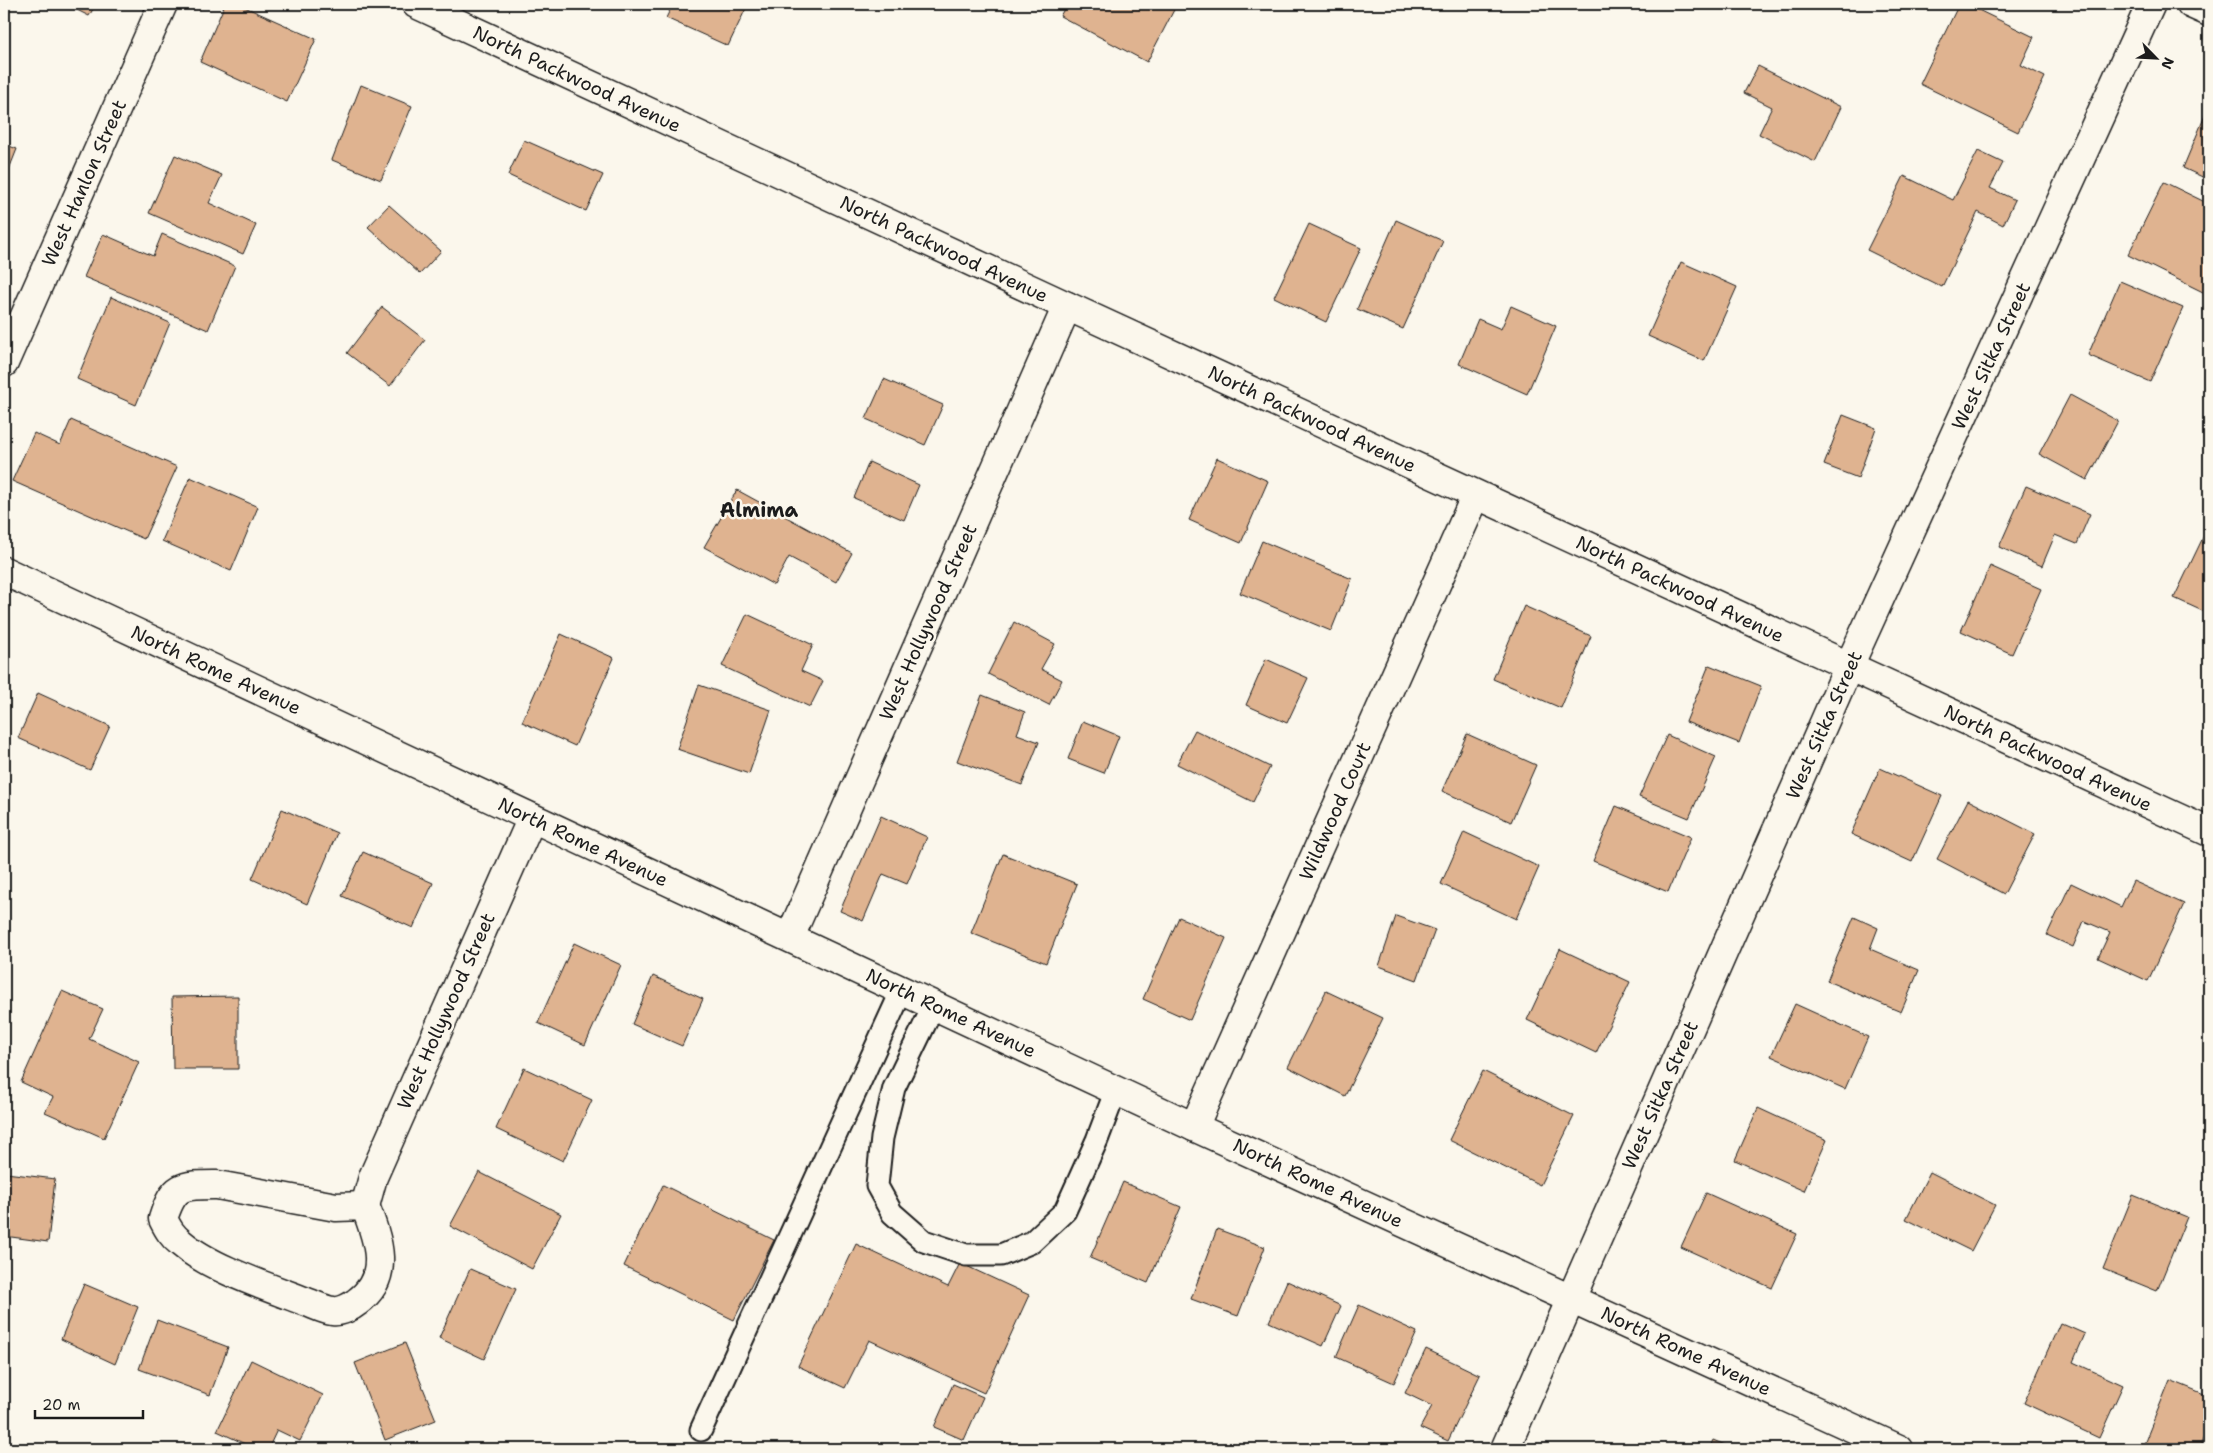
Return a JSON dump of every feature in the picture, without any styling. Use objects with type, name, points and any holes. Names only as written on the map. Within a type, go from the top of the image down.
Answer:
[{"type":"street","name":"West Hanlon Street","points":[[4,363],[163,4]]},
{"type":"street","name":"North Packwood Avenue","points":[[416,4],[2209,832]]},
{"type":"street","name":"West Sitka Street","points":[[1505,1449],[1849,666],[2152,4]]},
{"type":"street","points":[[2192,4],[2209,12]]},
{"type":"street","name":"West Hollywood Street","points":[[790,937],[1067,306]]},
{"type":"street","name":"Wildwood Court","points":[[1194,1127],[1476,495]]},
{"type":"street","name":"North Rome Avenue","points":[[4,571],[1194,1127],[1900,1449]]},
{"type":"street","name":"West Hollywood Street","points":[[365,1206],[373,1177],[532,818]]},
{"type":"street","points":[[217,1185],[270,1193],[336,1207],[365,1206],[376,1234],[381,1263],[376,1280],[367,1295],[350,1307],[334,1311],[271,1289],[201,1257],[181,1244],[169,1232],[163,1219],[170,1198],[183,1186],[217,1185]]},
{"type":"lane","points":[[701,1430],[902,990]]},
{"type":"lane","points":[[934,1005],[894,1088],[882,1138],[877,1186],[892,1213],[924,1241],[966,1255],[1002,1255],[1032,1242],[1065,1212],[1116,1090]]},
{"type":"building","points":[[65,4],[96,4],[89,16]]},
{"type":"building","points":[[225,4],[238,4],[316,39],[287,102],[200,62]]},
{"type":"building","points":[[673,4],[748,4],[728,46],[666,18]]},
{"type":"building","points":[[1067,4],[1177,4],[1147,62],[1060,16]]},
{"type":"building","points":[[1959,4],[1966,4],[2034,37],[2021,65],[2045,77],[2018,132],[1920,84]]},
{"type":"building","points":[[1758,66],[1841,107],[1815,162],[1759,134],[1772,107],[1744,93]]},
{"type":"building","points":[[361,85],[412,106],[381,180],[332,160]]},
{"type":"building","points":[[2209,106],[2209,180],[2183,168]]},
{"type":"building","points":[[524,140],[603,175],[586,211],[508,175]]},
{"type":"building","points":[[4,144],[17,149],[4,182]]},
{"type":"building","points":[[1978,151],[2003,163],[1990,188],[2015,200],[2003,225],[1978,212],[1942,287],[1867,250],[1904,176],[1953,200]]},
{"type":"building","points":[[175,155],[222,175],[209,203],[256,225],[243,254],[149,213]]},
{"type":"building","points":[[2164,182],[2209,204],[2209,295],[2128,255]]},
{"type":"building","points":[[389,205],[441,251],[420,274],[368,227]]},
{"type":"building","points":[[1396,220],[1443,241],[1403,329],[1357,309]]},
{"type":"building","points":[[1309,224],[1361,248],[1326,322],[1274,297]]},
{"type":"building","points":[[103,234],[153,256],[162,234],[235,266],[208,330],[84,277]]},
{"type":"building","points":[[1681,262],[1737,287],[1704,361],[1648,336]]},
{"type":"building","points":[[2120,281],[2183,308],[2150,382],[2088,355]]},
{"type":"building","points":[[111,297],[170,323],[136,405],[77,379]]},
{"type":"building","points":[[1511,306],[1556,326],[1527,394],[1459,364],[1478,319],[1501,329]]},
{"type":"building","points":[[382,307],[425,340],[390,386],[347,353]]},
{"type":"building","points":[[884,379],[943,405],[925,445],[866,419]]},
{"type":"building","points":[[2070,395],[2118,421],[2087,480],[2039,454]]},
{"type":"building","points":[[1843,415],[1876,428],[1858,478],[1824,465]]},
{"type":"building","points":[[71,420],[177,467],[144,539],[12,481],[34,433],[60,445]]},
{"type":"building","points":[[1217,458],[1268,481],[1241,543],[1189,520]]},
{"type":"building","points":[[869,462],[919,485],[904,520],[854,498]]},
{"type":"building","points":[[190,477],[258,507],[231,571],[162,541]]},
{"type":"building","points":[[2026,486],[2090,514],[2077,544],[2055,535],[2042,566],[1999,547]]},
{"type":"building","points":[[737,490],[852,553],[836,582],[789,557],[774,585],[704,547]]},
{"type":"building","points":[[2209,525],[2209,614],[2174,598]]},
{"type":"building","points":[[1262,541],[1352,579],[1331,631],[1240,593]]},
{"type":"building","points":[[1990,566],[2041,589],[2012,654],[1961,631]]},
{"type":"building","points":[[1524,606],[1591,636],[1561,708],[1493,679]]},
{"type":"building","points":[[747,614],[813,645],[801,671],[823,681],[810,707],[722,666]]},
{"type":"building","points":[[1014,622],[1055,644],[1041,669],[1062,680],[1049,705],[988,674]]},
{"type":"building","points":[[561,634],[614,658],[575,746],[522,722]]},
{"type":"building","points":[[1266,659],[1308,678],[1287,723],[1246,705]]},
{"type":"building","points":[[1709,665],[1761,686],[1739,743],[1686,722]]},
{"type":"building","points":[[699,685],[771,710],[749,774],[677,749]]},
{"type":"building","points":[[38,693],[110,726],[90,770],[18,738]]},
{"type":"building","points":[[982,695],[1025,712],[1017,734],[1039,742],[1022,785],[957,761]]},
{"type":"building","points":[[1083,721],[1119,736],[1104,773],[1068,759]]},
{"type":"building","points":[[1195,730],[1270,767],[1253,802],[1177,764]]},
{"type":"building","points":[[1467,734],[1536,765],[1511,822],[1442,791]]},
{"type":"building","points":[[1667,735],[1716,757],[1689,818],[1639,797]]},
{"type":"building","points":[[1880,768],[1942,796],[1912,862],[1851,834]]},
{"type":"building","points":[[1968,800],[2035,834],[2004,894],[1937,859]]},
{"type":"building","points":[[1616,806],[1691,837],[1668,892],[1593,861]]},
{"type":"building","points":[[282,809],[337,833],[307,904],[252,879]]},
{"type":"building","points":[[881,816],[927,837],[907,884],[883,874],[863,921],[840,911]]},
{"type":"building","points":[[1464,832],[1539,867],[1516,919],[1441,884]]},
{"type":"building","points":[[363,852],[433,883],[413,928],[342,896]]},
{"type":"building","points":[[1003,854],[1077,884],[1046,963],[971,933]]},
{"type":"building","points":[[2133,881],[2184,904],[2148,981],[2098,958],[2110,932],[2084,921],[2073,947],[2047,935],[2071,883],[2121,907]]},
{"type":"building","points":[[1396,916],[1435,930],[1417,980],[1379,966]]},
{"type":"building","points":[[1179,917],[1226,938],[1190,1020],[1143,999]]},
{"type":"building","points":[[1854,917],[1878,928],[1870,949],[1919,970],[1901,1012],[1827,981]]},
{"type":"building","points":[[574,943],[621,965],[585,1045],[538,1023]]},
{"type":"building","points":[[1560,949],[1630,982],[1596,1053],[1527,1020]]},
{"type":"building","points":[[653,976],[703,999],[682,1046],[632,1024]]},
{"type":"building","points":[[62,991],[103,1009],[89,1039],[139,1062],[104,1138],[45,1112],[53,1097],[21,1082]]},
{"type":"building","points":[[1326,991],[1383,1018],[1345,1096],[1288,1067]]},
{"type":"building","points":[[238,996],[238,1069],[173,1069],[172,997]]},
{"type":"building","points":[[1795,1004],[1868,1037],[1845,1089],[1771,1056]]},
{"type":"building","points":[[524,1068],[592,1100],[563,1161],[496,1129]]},
{"type":"building","points":[[1483,1071],[1574,1116],[1540,1185],[1449,1140]]},
{"type":"building","points":[[1758,1108],[1827,1140],[1804,1191],[1735,1160]]},
{"type":"building","points":[[479,1172],[561,1214],[532,1269],[450,1226]]},
{"type":"building","points":[[1930,1172],[1995,1205],[1971,1251],[1906,1219]]},
{"type":"building","points":[[6,1173],[55,1179],[48,1242],[4,1236]]},
{"type":"building","points":[[1123,1182],[1181,1207],[1148,1283],[1090,1258]]},
{"type":"building","points":[[663,1185],[774,1240],[734,1320],[624,1266]]},
{"type":"building","points":[[1706,1193],[1797,1234],[1772,1288],[1681,1247]]},
{"type":"building","points":[[2133,1195],[2187,1217],[2157,1291],[2103,1269]]},
{"type":"building","points":[[1217,1229],[1265,1247],[1238,1316],[1191,1299]]},
{"type":"building","points":[[856,1244],[948,1287],[960,1263],[1029,1295],[984,1393],[869,1340],[845,1388],[798,1366]]},
{"type":"building","points":[[470,1269],[516,1289],[484,1359],[439,1338]]},
{"type":"building","points":[[1287,1281],[1341,1306],[1323,1346],[1269,1322]]},
{"type":"building","points":[[84,1284],[138,1307],[115,1364],[61,1339]]},
{"type":"building","points":[[1359,1305],[1417,1332],[1394,1383],[1336,1357]]},
{"type":"building","points":[[157,1320],[228,1347],[210,1395],[139,1369]]},
{"type":"building","points":[[2060,1323],[2085,1334],[2073,1362],[2123,1385],[2099,1438],[2024,1403]]},
{"type":"building","points":[[405,1343],[436,1420],[385,1440],[355,1363]]},
{"type":"building","points":[[1426,1349],[1480,1375],[1448,1441],[1420,1428],[1432,1406],[1405,1393]]},
{"type":"building","points":[[251,1360],[323,1395],[300,1441],[277,1430],[268,1449],[256,1449],[217,1431]]},
{"type":"building","points":[[2170,1380],[2209,1396],[2209,1424],[2199,1449],[2142,1449]]},
{"type":"building","points":[[953,1384],[983,1397],[964,1440],[934,1427]]},
{"type":"building","points":[[1713,1440],[1735,1449],[1709,1449]]},
{"type":"district","name":"Almima","points":[[759,510]]}]
